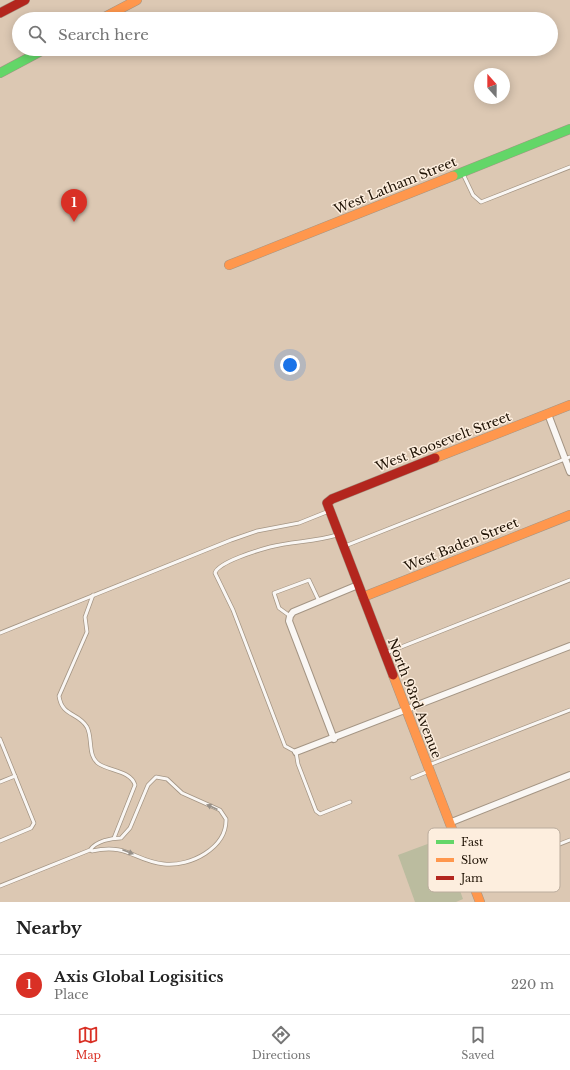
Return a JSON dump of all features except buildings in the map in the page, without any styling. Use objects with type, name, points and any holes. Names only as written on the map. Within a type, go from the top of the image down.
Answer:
[{"type":"main road","points":[[0,13],[26,0]]},
{"type":"main road","points":[[114,12],[137,0]]},
{"type":"main road","points":[[0,73],[32,56]]},
{"type":"main road","name":"West Latham Street","points":[[229,265],[570,129]]},
{"type":"main road","name":"West Roosevelt Street","points":[[328,507],[339,496],[570,405]]},
{"type":"main road","name":"North 93rd Avenue","points":[[328,507],[451,828]]},
{"type":"main road","name":"West Baden Street","points":[[363,597],[570,515]]},
{"type":"main road","name":"North 93rd Avenue","points":[[476,892],[480,902]]},
{"type":"street","points":[[548,414],[567,458],[570,472]]},
{"type":"street","points":[[334,739],[289,621],[293,612],[358,585]]},
{"type":"street","points":[[296,752],[334,739],[570,646]]},
{"type":"street","points":[[449,823],[570,775]]},
{"type":"lane","points":[[462,172],[473,195],[481,202],[570,167]]},
{"type":"lane","points":[[343,546],[567,458]]},
{"type":"lane","points":[[0,633],[231,540],[257,531],[299,523],[328,507]]},
{"type":"lane","points":[[339,535],[329,538],[270,546],[223,564],[216,570],[215,573],[233,610],[285,746],[296,752],[316,811],[320,814],[350,802]]},
{"type":"lane","points":[[290,616],[279,608],[274,594],[309,580],[319,601]]},
{"type":"lane","points":[[384,654],[570,580]]},
{"type":"lane","points":[[94,595],[85,617],[86,632],[59,696],[64,710],[79,719],[87,727],[93,756],[99,764],[134,780],[135,785],[114,838]]},
{"type":"lane","points":[[412,778],[428,769],[570,710]]},
{"type":"lane","points":[[0,739],[34,823],[31,828],[0,841]]},
{"type":"lane","points":[[0,782],[15,776]]},
{"type":"lane","points":[[0,886],[90,850],[104,841],[114,838],[121,838],[130,828],[148,785],[156,777],[167,779],[182,794],[220,810],[226,819],[226,828],[215,847],[186,862],[162,864],[118,848],[90,850]]},
{"type":"lane","points":[[560,844],[570,840]]},
{"type":"green space","points":[[428,844],[428,892],[460,892],[463,899],[456,902],[415,902],[398,855]]},
{"type":"traffic: fast","points":[[0,73],[32,56]]},
{"type":"traffic: fast","points":[[453,176],[570,129]]},
{"type":"traffic: slow","points":[[114,12],[137,0]]},
{"type":"traffic: slow","points":[[229,265],[453,176]]},
{"type":"traffic: slow","points":[[435,458],[570,405]]},
{"type":"traffic: slow","points":[[363,597],[570,515]]},
{"type":"traffic: slow","points":[[393,675],[452,828]]},
{"type":"traffic: slow","points":[[476,892],[480,902]]},
{"type":"traffic: jam","points":[[0,13],[25,0]]},
{"type":"traffic: jam","points":[[393,675],[327,503],[332,499],[435,458]]},
{"type":"place","name":"Axis Global Logisitics","points":[[74,222]]}]
